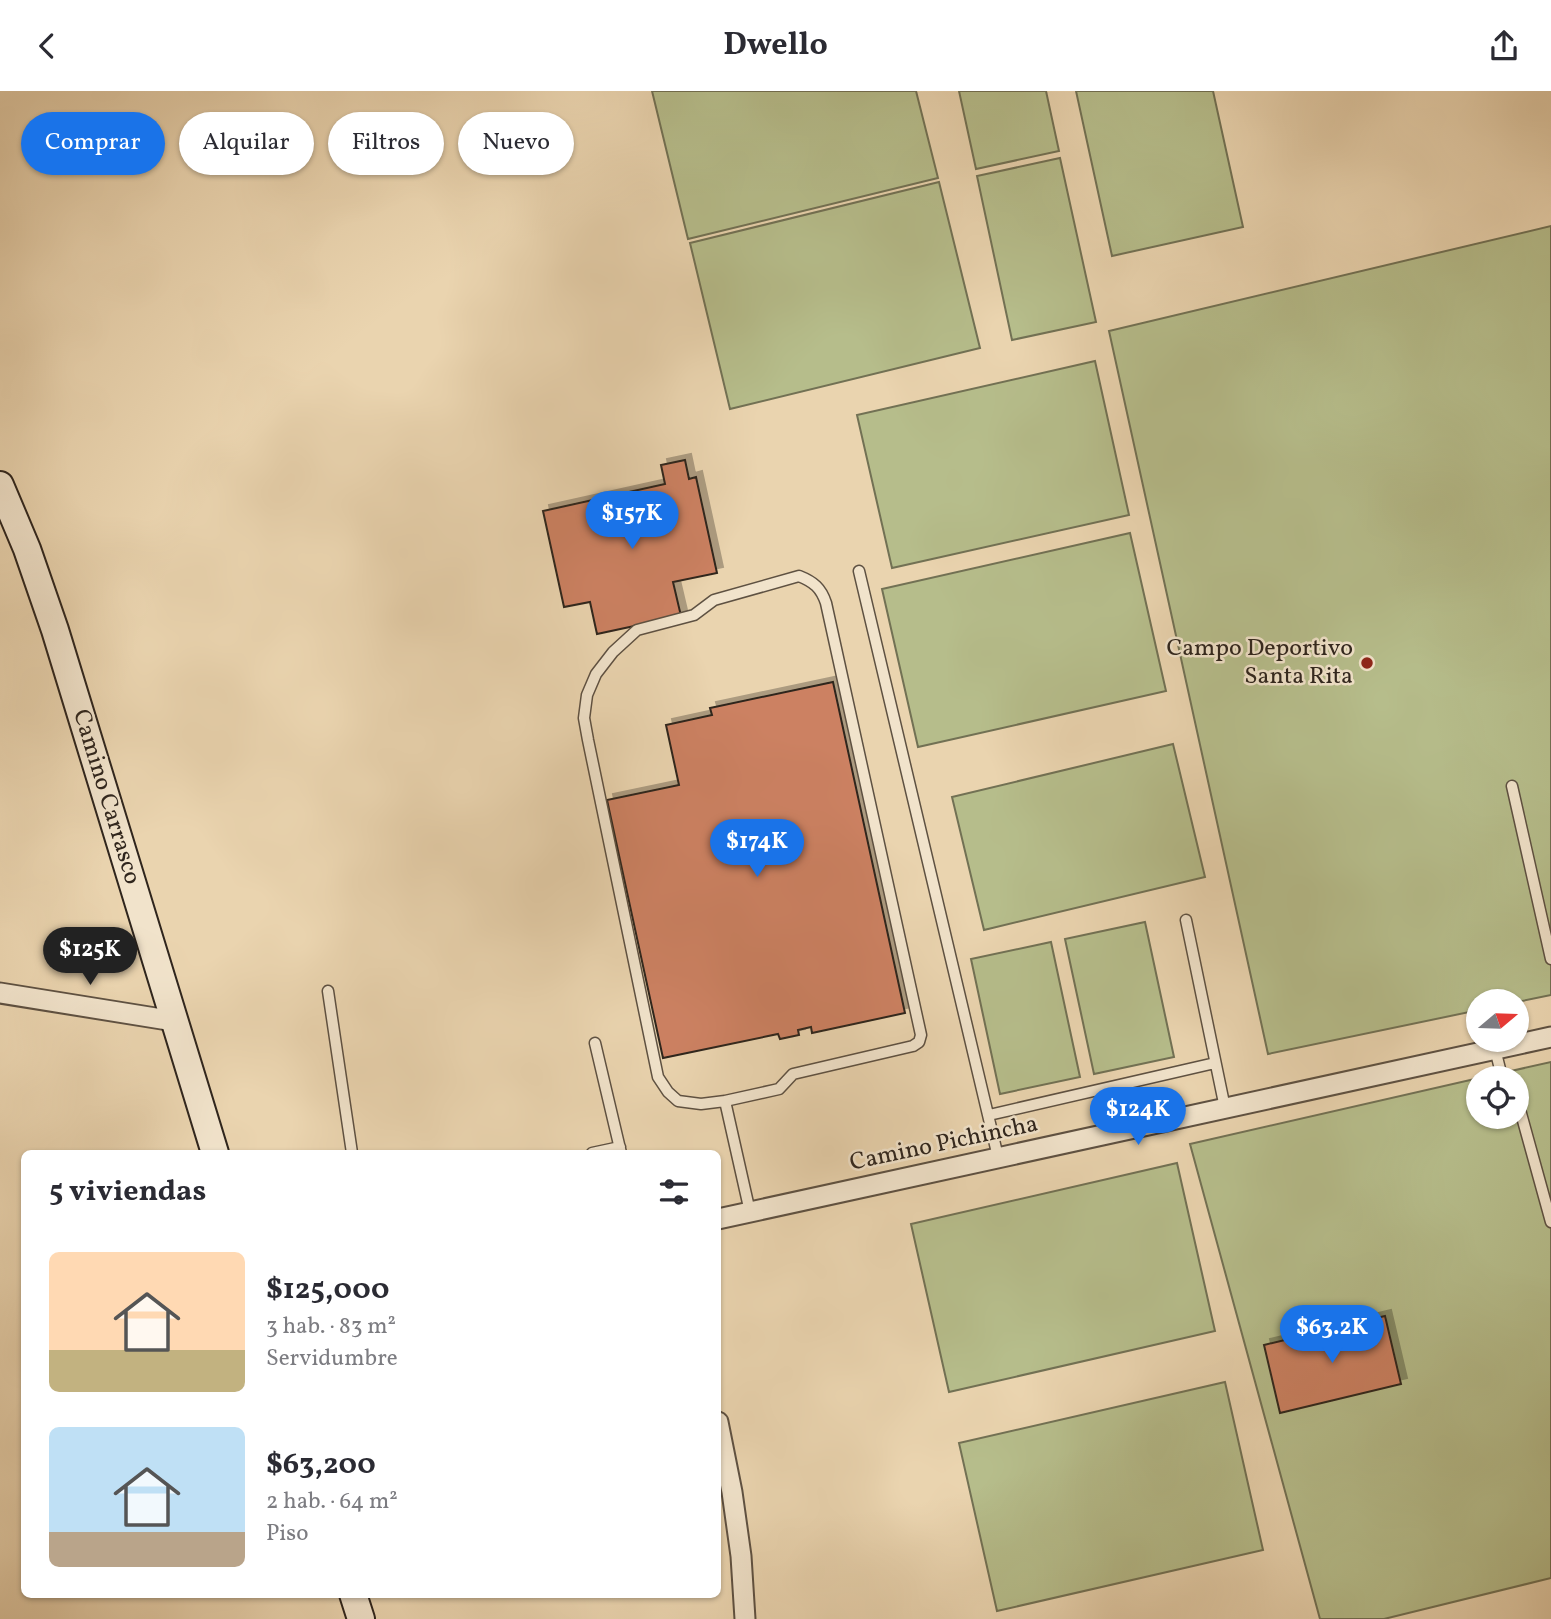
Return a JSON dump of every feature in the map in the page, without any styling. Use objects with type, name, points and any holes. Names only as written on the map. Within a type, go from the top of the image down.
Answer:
[{"type":"main road","name":"Camino Carrasco","points":[[0,485],[27,549],[55,630],[214,1150]]},
{"type":"main road","points":[[354,1598],[361,1619]]},
{"type":"street","points":[[0,993],[174,1021]]},
{"type":"street","name":"Camino Pichincha","points":[[1530,1042],[1551,1037]]},
{"type":"street","name":"Camino Pichincha","points":[[721,1218],[1481,1052]]},
{"type":"street","points":[[721,1437],[741,1556],[745,1619]]},
{"type":"lane","points":[[859,571],[998,1157]]},
{"type":"lane","points":[[799,576],[816,584],[826,603],[921,1035],[919,1042],[913,1046],[793,1074],[779,1089],[725,1101],[701,1104],[678,1101],[658,1077],[588,740],[584,718],[587,695],[596,674],[609,657],[637,630],[695,615],[714,600],[799,576]]},
{"type":"lane","points":[[1513,786],[1551,959]]},
{"type":"lane","points":[[1186,920],[1225,1108]]},
{"type":"lane","points":[[328,991],[352,1150]]},
{"type":"lane","points":[[594,1043],[621,1150]]},
{"type":"lane","points":[[989,1115],[1215,1063]]},
{"type":"lane","points":[[725,1101],[750,1212]]},
{"type":"lane","points":[[1526,1129],[1551,1222]]},
{"type":"green space","points":[[652,91],[916,91],[938,178],[688,239]]},
{"type":"green space","points":[[959,91],[1046,91],[1059,151],[976,169]]},
{"type":"green space","points":[[1076,91],[1213,91],[1243,227],[1112,256]]},
{"type":"green space","points":[[1060,158],[1096,322],[1012,340],[977,176]]},
{"type":"green space","points":[[939,182],[980,348],[730,409],[690,243]]},
{"type":"green space","name":"Campo Deportivo Santa Rita","points":[[1551,226],[1551,995],[1530,999],[1530,989],[1466,989],[1466,1013],[1268,1054],[1109,331]]},
{"type":"green space","points":[[1095,361],[1129,515],[892,568],[857,415]]},
{"type":"green space","points":[[1130,533],[1166,691],[918,747],[882,589]]},
{"type":"green space","points":[[1173,744],[1205,877],[984,930],[952,797]]},
{"type":"green space","points":[[1145,922],[1174,1057],[1094,1074],[1065,939]]},
{"type":"green space","points":[[1051,942],[1080,1077],[1000,1094],[971,959]]},
{"type":"green space","points":[[1551,1062],[1551,1578],[1384,1619],[1320,1619],[1190,1144],[1466,1081],[1466,1129],[1529,1129],[1529,1067]]},
{"type":"green space","points":[[1177,1163],[1215,1331],[949,1392],[911,1224]]},
{"type":"green space","points":[[1225,1382],[1263,1550],[997,1611],[959,1443]]},
{"type":"building","points":[[685,460],[689,479],[696,477],[717,573],[673,582],[681,616],[597,634],[590,602],[564,607],[543,511],[665,484],[661,465]]},
{"type":"building","points":[[833,682],[905,1013],[812,1033],[811,1027],[798,1030],[799,1035],[780,1039],[778,1034],[663,1058],[607,800],[679,785],[666,725],[712,715],[710,708]]},
{"type":"building","points":[[1385,1316],[1401,1384],[1280,1413],[1264,1345]]},
{"type":"place","name":"Campo Deportivo Santa Rita","points":[[1367,663]]}]
